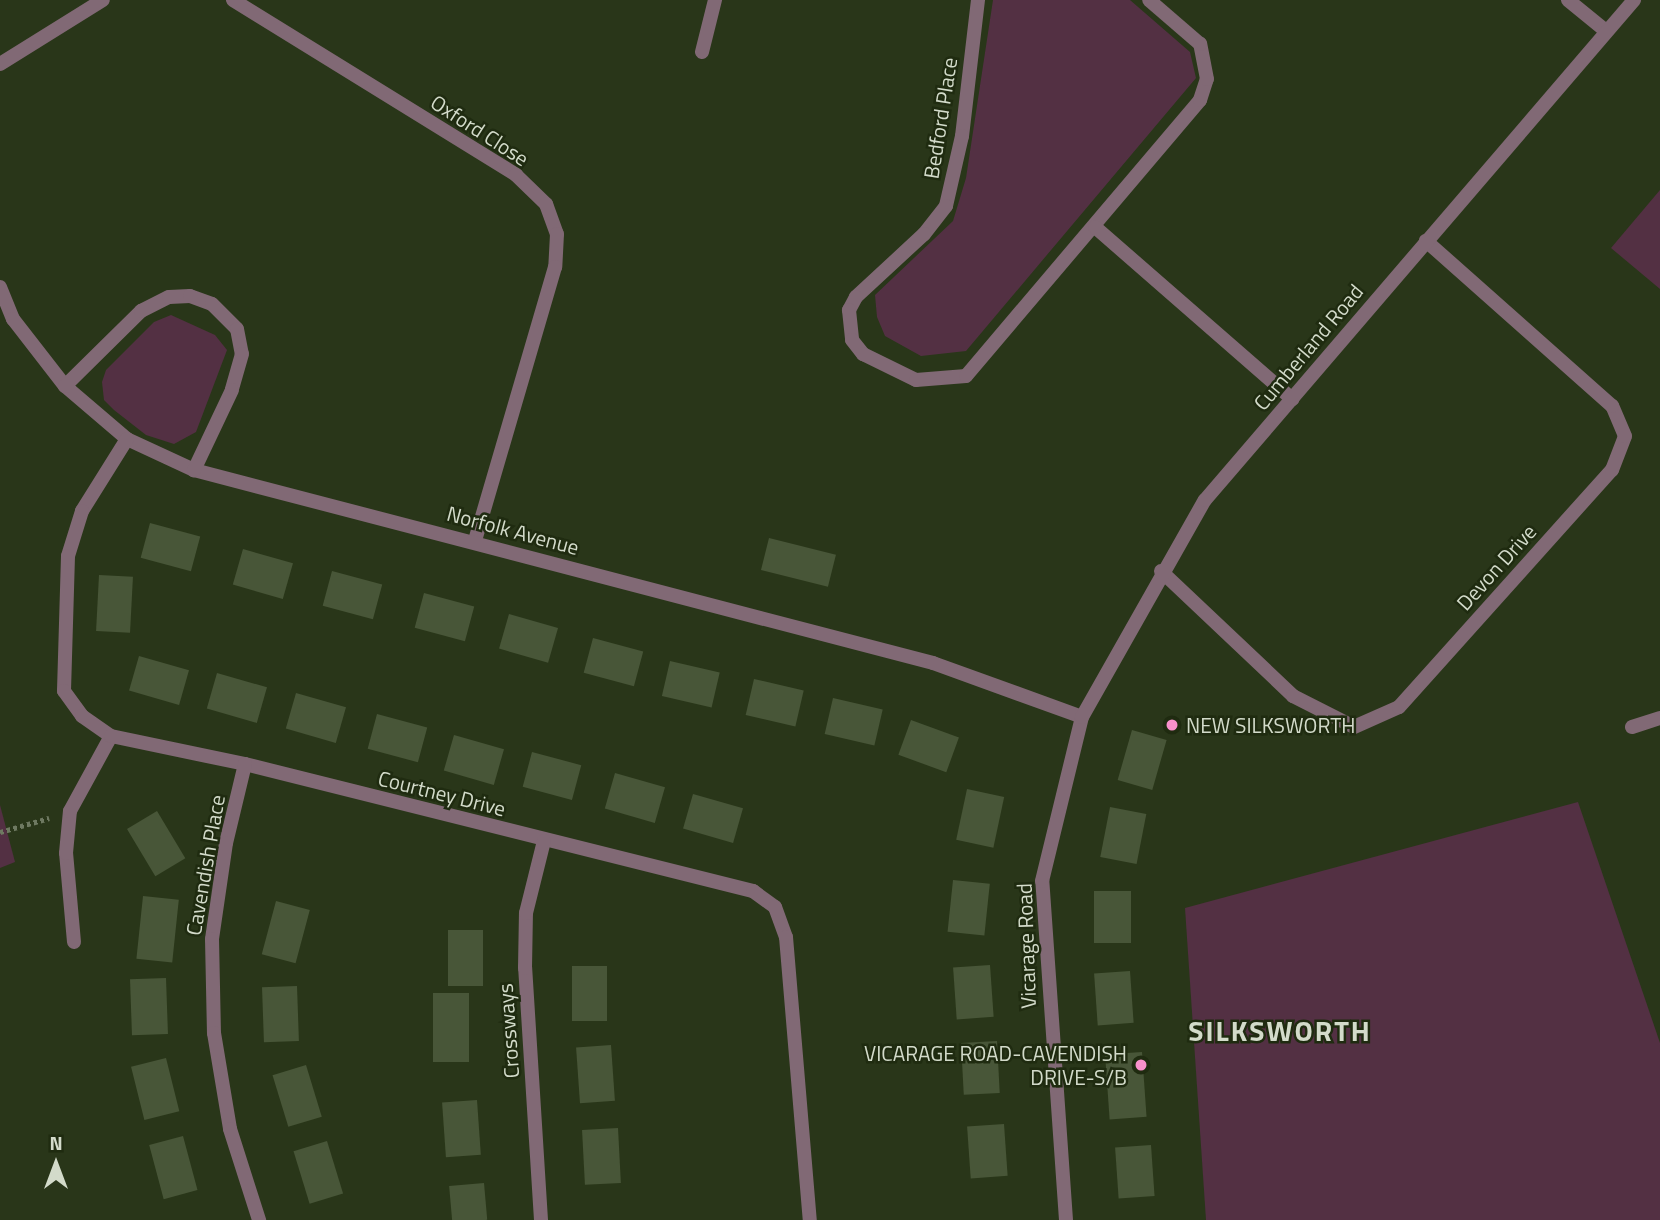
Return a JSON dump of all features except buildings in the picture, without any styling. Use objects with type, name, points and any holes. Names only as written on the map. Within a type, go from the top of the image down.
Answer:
[{"type":"street","points":[[0,64],[103,0]]},
{"type":"street","name":"Oxford Close","points":[[233,0],[516,175],[546,204],[557,234],[555,267],[475,541]]},
{"type":"street","points":[[702,52],[715,0]]},
{"type":"street","name":"Bedford Place","points":[[978,0],[962,136],[946,206],[924,234],[856,297],[849,310],[852,340],[863,354],[916,380],[966,376],[1200,100],[1207,79],[1200,44],[1149,0]]},
{"type":"street","points":[[1568,0],[1605,31]]},
{"type":"street","name":"Cumberland Road","points":[[1082,717],[1161,571],[1205,500],[1634,0]]},
{"type":"street","points":[[1095,227],[1292,398]]},
{"type":"street","name":"Devon Drive","points":[[1161,571],[1293,696],[1354,727],[1399,707],[1612,470],[1625,436],[1612,406],[1426,241]]},
{"type":"street","name":"Norfolk Avenue","points":[[0,287],[13,319],[65,386],[127,439],[194,470],[475,541],[933,663],[1082,717]]},
{"type":"street","points":[[65,386],[141,311],[169,297],[190,296],[212,304],[237,329],[242,354],[232,390],[194,470]]},
{"type":"street","name":"Courtney Drive","points":[[127,439],[82,511],[68,556],[64,691],[82,716],[111,736],[245,764],[544,841],[753,891],[775,907],[786,937],[810,1220]]},
{"type":"street","name":"Vicarage Road","points":[[1066,1220],[1042,881],[1082,717]]},
{"type":"street","points":[[1632,727],[1660,718]]},
{"type":"street","points":[[74,942],[66,853],[70,811],[111,736]]},
{"type":"street","name":"Cavendish Place","points":[[245,764],[226,843],[212,939],[213,1006],[230,1129],[259,1220]]},
{"type":"street","name":"Crossways","points":[[541,1220],[525,968],[526,913],[544,841]]},
{"type":"path","points":[[0,832],[70,811]]},
{"type":"shaded area","points":[[993,0],[1130,0],[1190,52],[1196,78],[966,351],[921,356],[885,336],[877,317],[875,295],[953,221],[966,178]]},
{"type":"shaded area","points":[[1660,190],[1660,289],[1611,248]]},
{"type":"shaded area","points":[[171,315],[215,335],[227,350],[196,432],[174,444],[146,435],[114,410],[104,400],[102,382],[106,370],[154,322]]},
{"type":"shaded area","points":[[1578,802],[1660,1043],[1660,1220],[1206,1220],[1185,908]]},
{"type":"shaded area","points":[[0,805],[15,862],[0,868]]},
{"type":"place","name":"NEW SILKSWORTH","points":[[1172,725]]},
{"type":"place","name":"VICARAGE ROAD-CAVENDISH DRIVE-S/B","points":[[1141,1065]]},
{"type":"district","name":"SILKSWORTH","points":[[1280,1031]]}]
